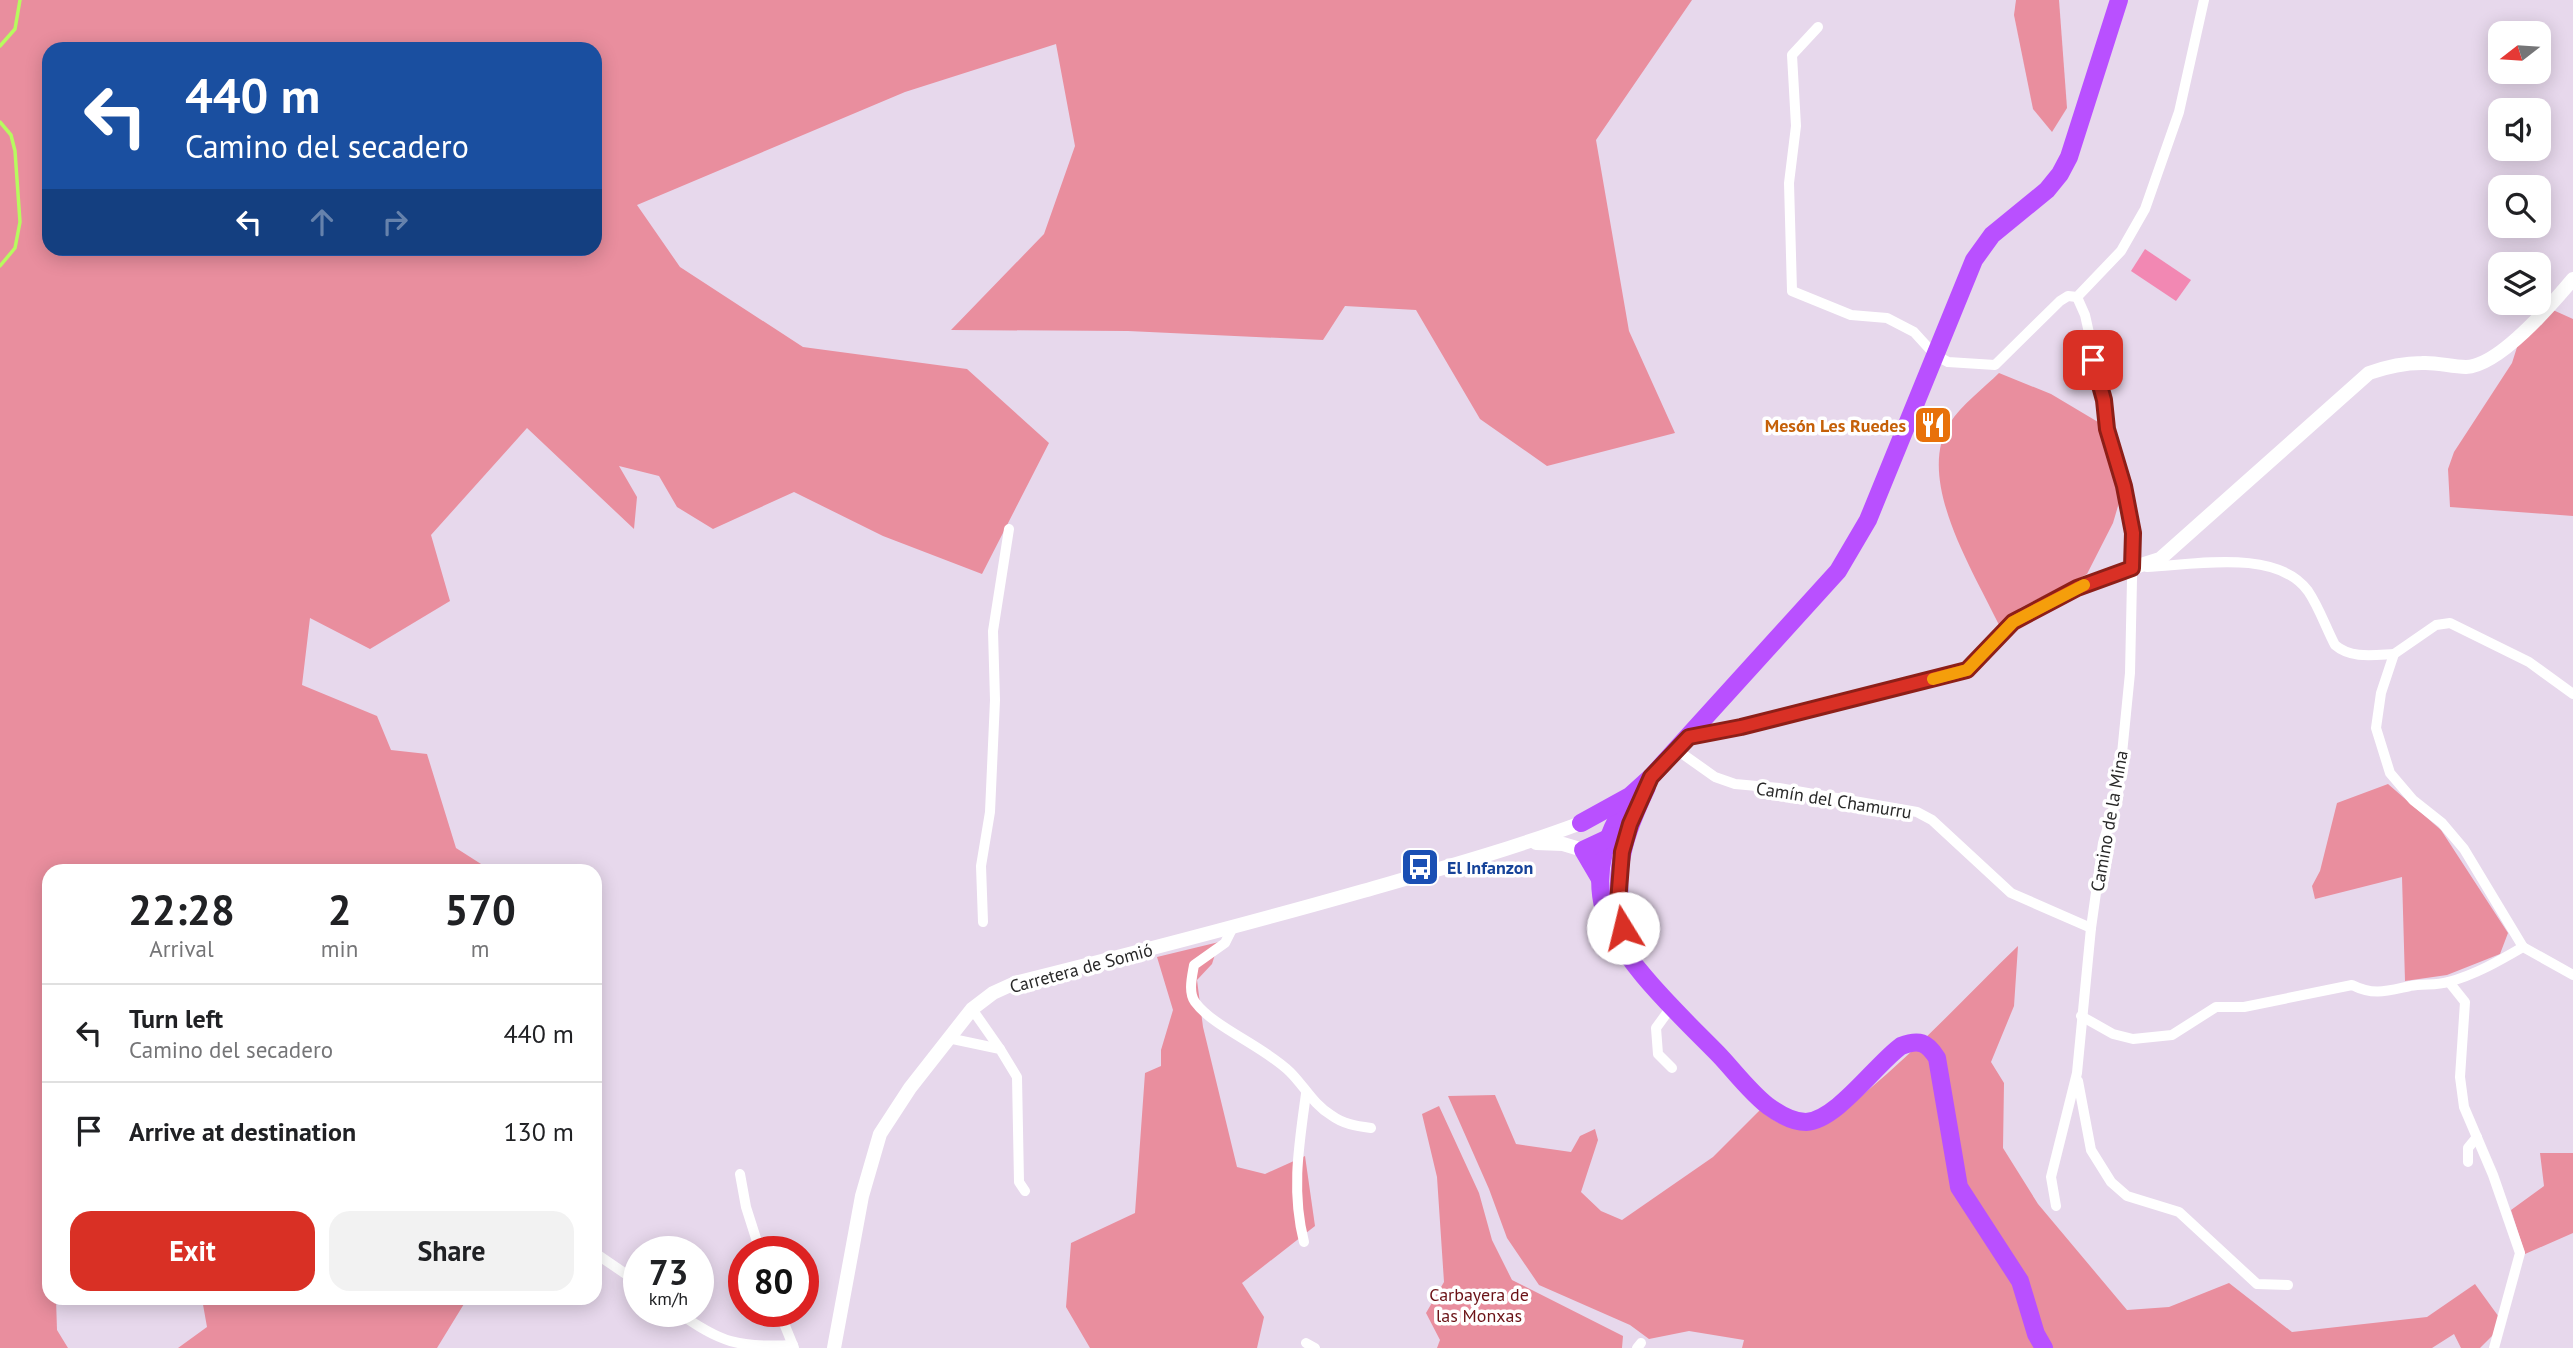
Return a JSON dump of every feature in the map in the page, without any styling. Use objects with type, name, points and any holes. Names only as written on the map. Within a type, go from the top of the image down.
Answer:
[{"type":"highway","points":[[1629,955],[1618,902],[1613,857],[1605,842],[1581,823],[1630,796],[1651,777],[1838,571],[1853,549],[1868,520],[1982,247],[1992,235],[2047,190],[2069,157],[2119,0]]},
{"type":"highway","points":[[1618,902],[1622,852],[1630,824],[1651,777]]},
{"type":"highway","points":[[1630,796],[1605,842],[1600,880],[1608,924],[1629,955],[1672,1006],[1766,1104],[1796,1121],[1808,1122],[1827,1116],[1901,1046],[1914,1041],[1928,1045],[1937,1058],[1959,1187],[2020,1281],[2036,1334],[2044,1348]]},
{"type":"highway","points":[[1600,880],[1583,850],[1605,842],[1630,824]]},
{"type":"street","points":[[1818,27],[1792,55],[1796,126],[1789,183],[1792,292],[1851,315],[1887,318],[1914,332],[1935,355],[1948,362],[1995,365],[2060,301],[2068,296],[2077,297],[2121,251],[2146,209],[2179,112],[2204,0]]},
{"type":"street","points":[[1683,743],[1967,670],[2013,622],[2077,588],[2160,559],[2369,373],[2392,366],[2424,362],[2468,367],[2483,363],[2514,339],[2573,279]]},
{"type":"street","name":"Camino de la Mina","points":[[2077,297],[2085,314],[2104,400],[2107,429],[2124,486],[2133,533],[2130,673],[2118,794],[2103,843],[2081,1016],[2077,1073]]},
{"type":"street","points":[[983,922],[981,866],[990,812],[995,700],[993,631],[1009,529]]},
{"type":"street","points":[[2132,568],[2261,563],[2289,573],[2307,590],[2335,645],[2342,651],[2358,655],[2394,654],[2436,625],[2449,623],[2529,662],[2573,694]]},
{"type":"street","points":[[2394,654],[2381,692],[2376,728],[2390,773],[2413,800],[2442,823],[2464,849],[2523,947],[2573,975]]},
{"type":"street","name":"Camín del Chamurru","points":[[1683,743],[1705,771],[1735,785],[1779,788],[1917,812],[1931,820],[2011,893],[2091,928]]},
{"type":"street","points":[[1528,843],[1581,823]]},
{"type":"street","points":[[1528,843],[1563,844],[1583,850]]},
{"type":"street","name":"Carretera de Somió","points":[[834,1348],[862,1196],[880,1134],[948,1038],[972,1009],[993,993],[1014,983],[1232,929],[1528,843]]},
{"type":"street","points":[[1232,929],[1225,943],[1194,965],[1191,986],[1194,1001],[1218,1023],[1250,1041],[1291,1073],[1306,1094],[1338,1120],[1371,1128]]},
{"type":"street","points":[[2081,1016],[2113,1034],[2133,1039],[2172,1035],[2216,1007],[2244,1007],[2352,985],[2367,992],[2388,992],[2411,985],[2449,982],[2487,968],[2523,947]]},
{"type":"street","points":[[2449,982],[2465,1002],[2460,1077],[2464,1107],[2507,1211],[2520,1253],[2494,1348]]},
{"type":"street","points":[[1672,1006],[1656,1028],[1658,1054],[1672,1068]]},
{"type":"street","points":[[972,1009],[1017,1077],[1018,1182],[1026,1191]]},
{"type":"street","points":[[948,1038],[1000,1049]]},
{"type":"street","points":[[2056,1206],[2051,1177],[2077,1073]]},
{"type":"street","points":[[2077,1073],[2091,1150],[2111,1182],[2127,1196],[2179,1212],[2257,1284],[2288,1285]]},
{"type":"street","points":[[1304,1242],[1297,1216],[1295,1179],[1306,1094]]},
{"type":"street","points":[[2468,1162],[2468,1148],[2477,1137]]},
{"type":"street","points":[[740,1174],[755,1236]]},
{"type":"street","points":[[602,1258],[623,1272]]},
{"type":"street","points":[[701,1327],[719,1338],[747,1347],[794,1347],[786,1327]]},
{"type":"green space","points":[[0,0],[1692,0],[1596,140],[1629,331],[1675,433],[1547,466],[1480,419],[1416,310],[1345,306],[1323,340],[1128,331],[951,330],[1044,234],[1075,146],[1056,44],[905,92],[637,205],[680,267],[803,347],[967,369],[1049,443],[982,574],[883,536],[794,492],[713,529],[677,507],[659,476],[619,466],[637,497],[634,529],[527,428],[431,535],[450,601],[370,649],[310,618],[302,685],[377,716],[391,750],[427,754],[456,848],[481,864],[42,864],[42,1305],[56,1305],[57,1330],[68,1348],[0,1348]]},
{"type":"green space","points":[[2016,0],[2059,0],[2067,108],[2052,132],[2033,109],[2014,15]]},
{"type":"green space","points":[[2553,310],[2573,319],[2573,516],[2450,507],[2448,469],[2454,452],[2512,363],[2519,341],[2548,315],[2551,315]]},
{"type":"green space","points":[[1999,373],[2051,394],[2098,422],[2109,445],[2121,496],[2113,523],[2087,574],[2020,608],[1999,625],[1952,525],[1943,498],[1939,471],[1941,446],[1950,423],[1966,403]]},
{"type":"green space","points":[[2388,784],[2441,830],[2508,933],[2500,954],[2447,975],[2405,981],[2402,877],[2315,899],[2312,886],[2320,871],[2337,803]]},
{"type":"green space","points":[[1219,942],[1212,964],[1197,980],[1203,1027],[1237,1167],[1265,1174],[1305,1156],[1315,1226],[1242,1283],[1264,1317],[1257,1348],[1090,1348],[1066,1307],[1071,1243],[1135,1213],[1145,1073],[1161,1066],[1161,1050],[1173,1010],[1157,957]]},
{"type":"green space","points":[[2018,946],[2014,1006],[1991,1062],[2004,1083],[2003,1148],[2038,1204],[2127,1310],[2169,1307],[2229,1283],[2292,1332],[2427,1317],[2475,1284],[2504,1324],[2480,1348],[2461,1348],[2454,1334],[2432,1348],[1742,1348],[1744,1340],[1689,1331],[1649,1339],[1630,1325],[1539,1285],[1507,1238],[1489,1189],[1448,1096],[1495,1095],[1516,1144],[1571,1152],[1580,1136],[1595,1129],[1598,1140],[1581,1192],[1601,1211],[1622,1220],[1713,1157],[1760,1110],[1780,1123],[1802,1130],[1819,1127],[1838,1116],[1905,1057]]},
{"type":"green space","name":"Carbayera de las Monxas","points":[[1439,1106],[1479,1193],[1492,1240],[1512,1280],[1623,1336],[1622,1348],[1437,1348],[1440,1340],[1426,1313],[1444,1282],[1437,1177],[1422,1114]]},
{"type":"green space","points":[[2540,1153],[2573,1153],[2573,1233],[2525,1254],[2511,1210],[2544,1186]]},
{"type":"green space","points":[[203,1305],[463,1305],[437,1348],[178,1348],[207,1327]]},
{"type":"shaded area","points":[[2145,249],[2191,280],[2176,301],[2131,271]]},
{"type":"waterway","points":[[0,46],[15,29],[20,0]]},
{"type":"waterway","points":[[0,122],[11,135],[15,151],[20,222],[15,248],[0,266]]},
{"type":"slow traffic","points":[[1933,679],[1967,670],[2013,622],[2084,585]]},
{"type":"place","name":"Mesón Les Ruedes","points":[[1933,425]]},
{"type":"place","name":"El Infanzon","points":[[1420,867]]},
{"type":"route","points":[[1623,928],[1618,902],[1622,852],[1630,824],[1651,777],[1689,737],[1741,727],[1967,670],[2013,622],[2077,588],[2132,568],[2133,533],[2093,360]]}]
